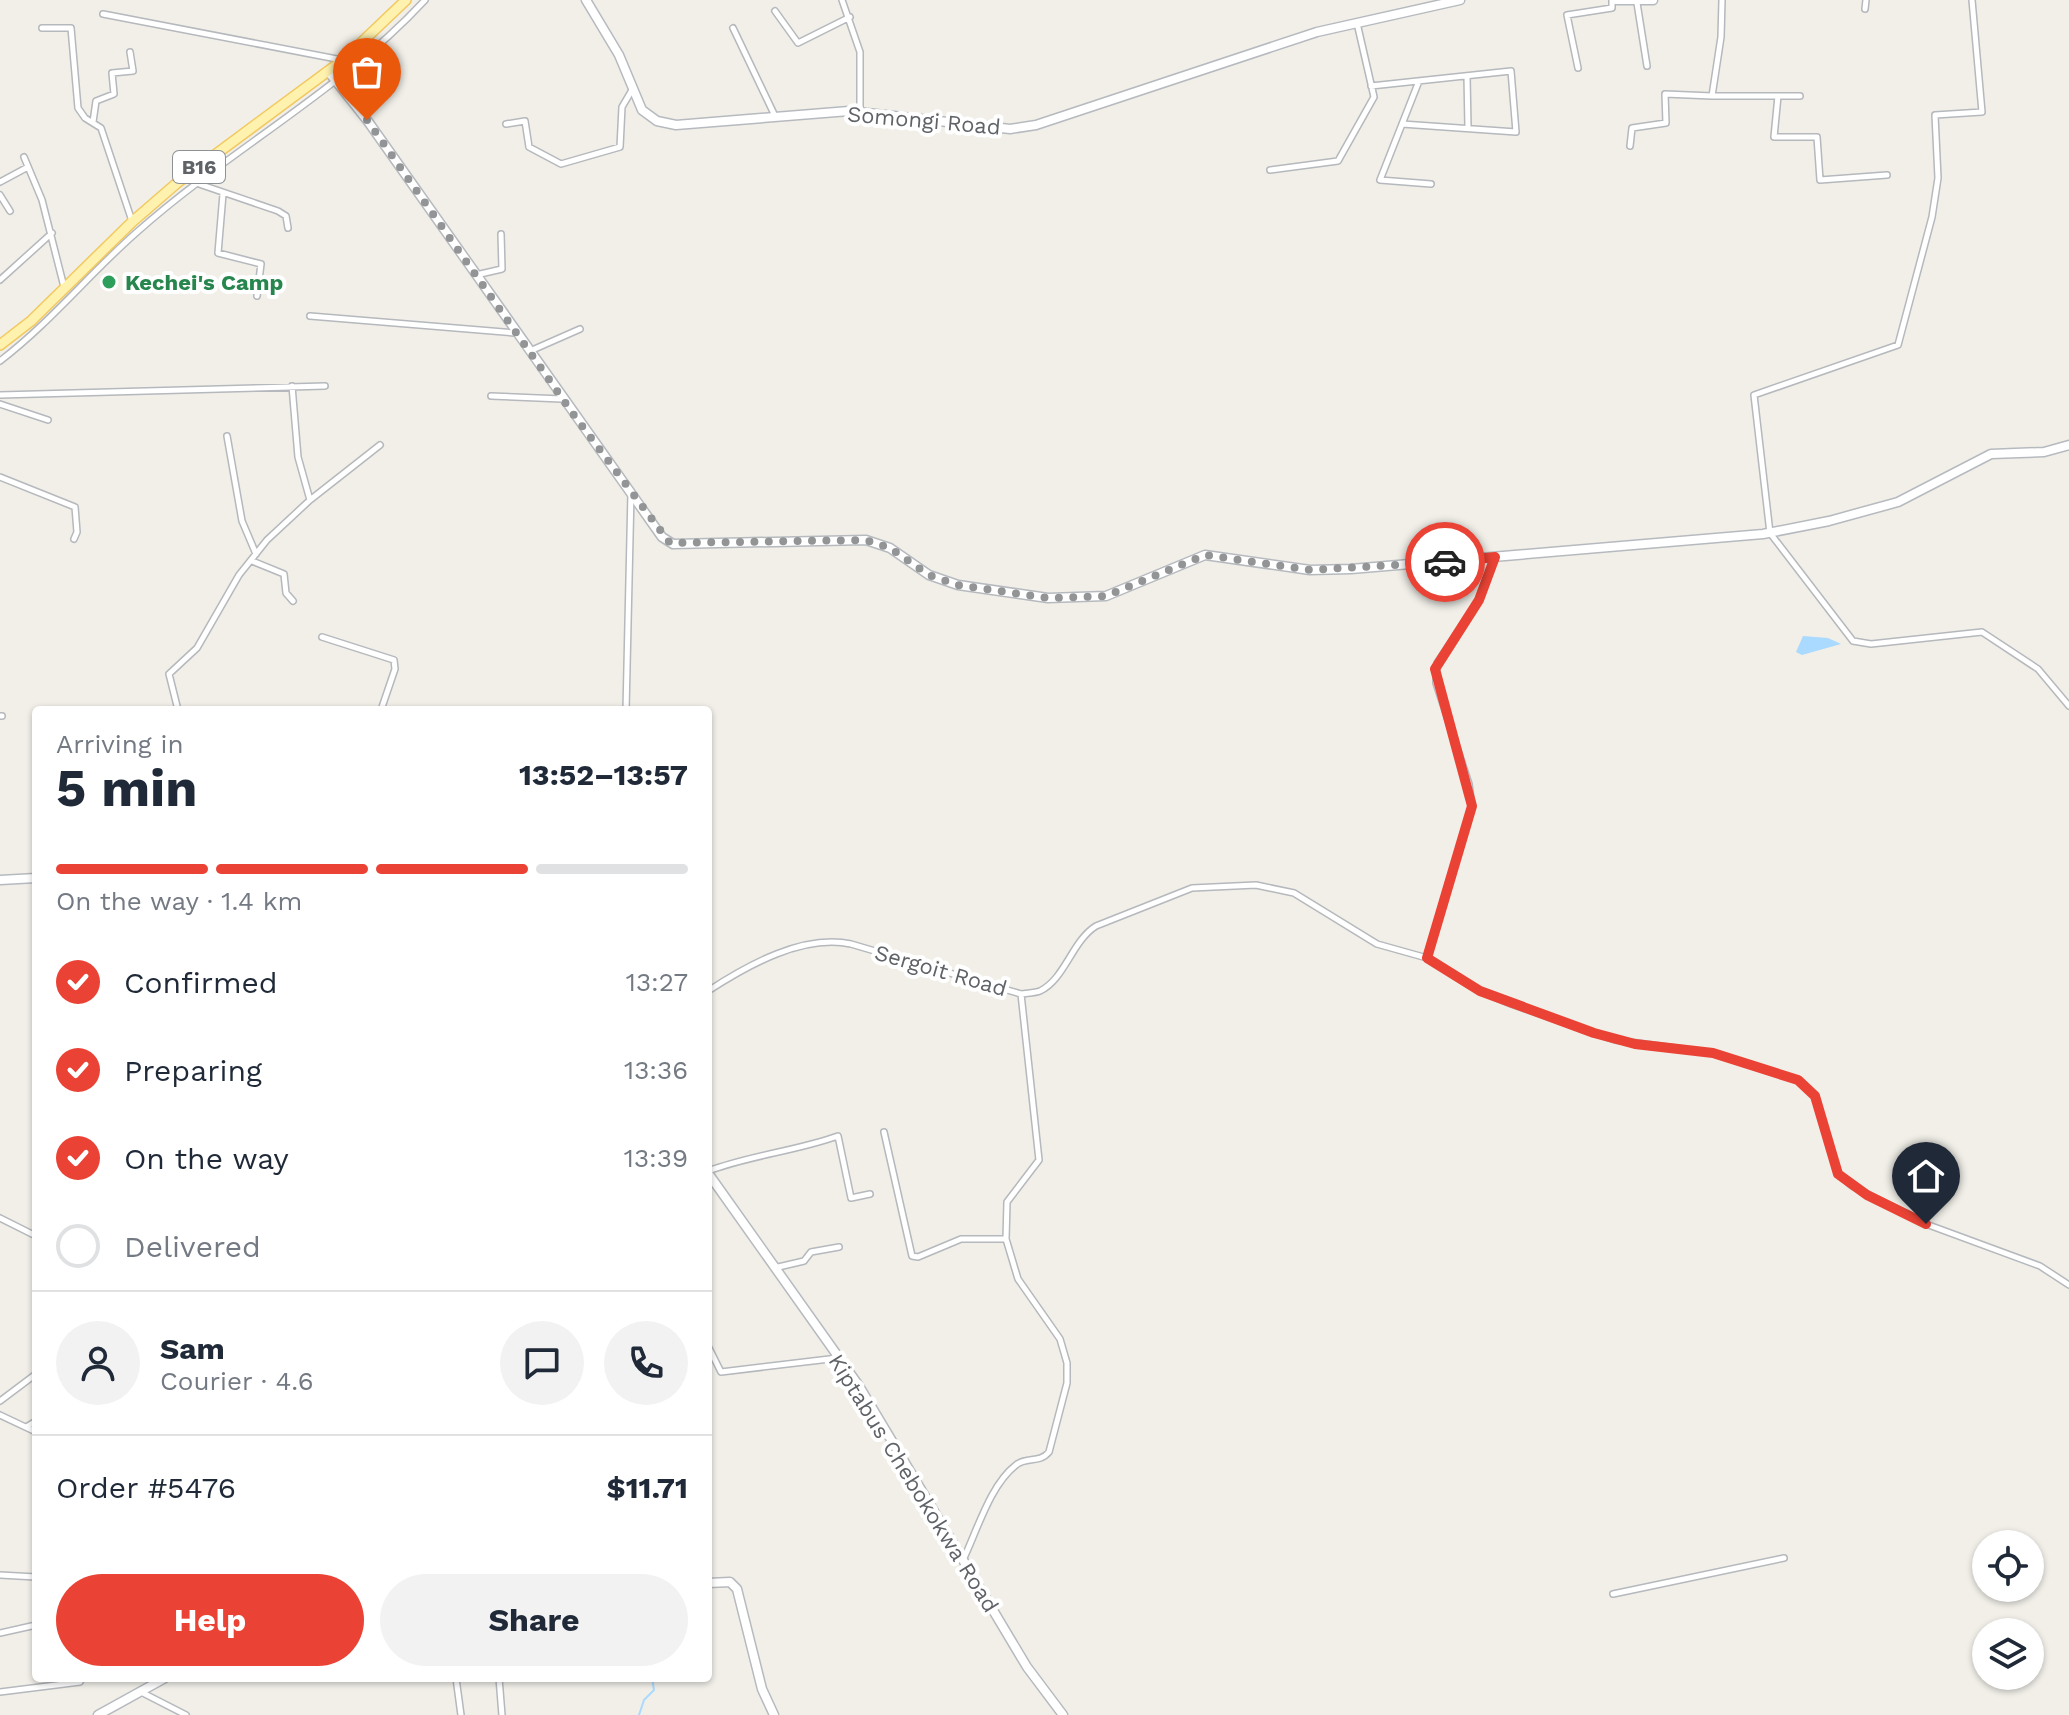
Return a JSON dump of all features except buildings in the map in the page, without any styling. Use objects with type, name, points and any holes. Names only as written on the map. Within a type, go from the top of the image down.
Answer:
[{"type":"main road","name":"B16","points":[[0,345],[31,321],[132,222],[189,174],[343,60],[406,0]]},
{"type":"street","points":[[0,361],[38,332],[137,231],[334,82],[425,0]]},
{"type":"street","name":"Somongi Road","points":[[586,0],[619,55],[642,110],[667,124],[860,112],[990,128],[1026,127],[1230,59],[1357,23],[1460,0]]},
{"type":"street","points":[[842,0],[860,52],[860,112]]},
{"type":"street","points":[[1578,68],[1567,15],[1612,8],[1614,0],[1637,3],[1653,0]]},
{"type":"street","points":[[1712,96],[1721,37],[1722,0]]},
{"type":"street","points":[[1865,9],[1866,0]]},
{"type":"street","points":[[1972,0],[1982,112],[1935,115],[1938,178],[1932,217],[1898,345],[1754,395],[1770,533],[1853,641],[1871,644],[1982,632],[2038,669],[2069,706]]},
{"type":"street","points":[[1637,3],[1647,66]]},
{"type":"street","points":[[775,11],[798,43],[850,17]]},
{"type":"street","points":[[103,14],[343,60]]},
{"type":"street","points":[[1270,170],[1338,161],[1374,97],[1357,23]]},
{"type":"street","points":[[42,28],[71,28],[78,108],[80,114],[101,128],[109,143],[132,222]]},
{"type":"street","points":[[733,28],[776,117]]},
{"type":"street","points":[[93,122],[96,101],[114,94],[112,73],[133,71],[130,52]]},
{"type":"street","points":[[328,71],[367,120],[662,537],[673,544],[866,540],[890,548],[929,575],[958,585],[1048,598],[1106,596],[1205,555],[1310,570],[1770,533],[1898,502],[1991,454],[2044,452],[2069,445]]},
{"type":"street","points":[[1371,86],[1511,71],[1516,132],[1402,124]]},
{"type":"street","points":[[1467,76],[1468,127]]},
{"type":"street","points":[[1419,81],[1380,180],[1431,184]]},
{"type":"street","points":[[506,124],[525,121],[529,147],[561,164],[620,147],[622,107],[632,90]]},
{"type":"street","points":[[1630,146],[1632,128],[1666,123],[1665,94],[1800,96]]},
{"type":"street","points":[[1778,96],[1774,137],[1817,137],[1820,180],[1887,175]]},
{"type":"street","points":[[24,157],[52,233],[64,288]]},
{"type":"street","points":[[0,182],[28,167]]},
{"type":"street","points":[[189,174],[199,184],[223,194],[278,211],[286,216],[288,228]]},
{"type":"street","points":[[223,194],[218,253],[261,264],[257,296]]},
{"type":"street","points":[[0,195],[10,211]]},
{"type":"street","points":[[0,280],[52,233]]},
{"type":"street","points":[[475,275],[502,269],[501,234]]},
{"type":"street","points":[[310,316],[515,333]]},
{"type":"street","points":[[528,351],[580,329]]},
{"type":"street","points":[[292,386],[298,457],[310,500]]},
{"type":"street","points":[[0,395],[325,386]]},
{"type":"street","points":[[491,396],[562,399]]},
{"type":"street","points":[[0,404],[48,420]]},
{"type":"street","points":[[227,436],[242,521],[254,558],[284,574],[286,593],[293,601]]},
{"type":"street","points":[[177,706],[169,674],[197,648],[239,575],[310,500],[380,445]]},
{"type":"street","points":[[0,477],[75,507],[77,532],[74,539]]},
{"type":"street","points":[[626,706],[631,492]]},
{"type":"street","points":[[1427,958],[1472,806],[1435,669],[1479,600],[1495,557]]},
{"type":"street","points":[[322,637],[394,660],[395,669],[382,706]]},
{"type":"street","points":[[0,880],[32,878]]},
{"type":"street","name":"Sergoit Road","points":[[712,989],[788,951],[823,941],[851,944],[1021,994],[1045,987],[1091,929],[1134,914],[1178,891],[1209,886],[1276,887],[1305,898],[1377,944],[1427,958],[1480,991],[1594,1033],[1635,1044],[1713,1053],[1798,1080],[1815,1096],[1838,1174],[1852,1186],[1926,1224],[2002,1249],[2040,1266],[2069,1285]]},
{"type":"street","points":[[963,1561],[994,1497],[1011,1470],[1024,1461],[1041,1460],[1049,1452],[1067,1383],[1067,1363],[1060,1339],[1019,1280],[1006,1239],[1007,1202],[1039,1160],[1021,994]]},
{"type":"street","points":[[884,1132],[912,1256],[929,1254],[961,1239],[1006,1239]]},
{"type":"street","points":[[712,1171],[758,1156],[812,1147],[838,1136],[851,1198],[870,1194]]},
{"type":"street","name":"Kiptabus Chebokokwa Road","points":[[712,1178],[773,1269],[859,1386],[1027,1667],[1063,1715]]},
{"type":"street","points":[[0,1218],[32,1234]]},
{"type":"street","points":[[773,1269],[807,1260],[811,1252],[839,1247]]},
{"type":"street","points":[[712,1354],[721,1372],[839,1358]]},
{"type":"street","points":[[0,1401],[32,1377]]},
{"type":"street","points":[[0,1415],[32,1429]]},
{"type":"street","points":[[28,1426],[32,1424]]},
{"type":"street","points":[[1613,1594],[1784,1558]]},
{"type":"street","points":[[0,1575],[32,1577]]},
{"type":"street","points":[[712,1583],[730,1582],[737,1589],[762,1689],[774,1715]]},
{"type":"street","points":[[0,1633],[32,1626]]},
{"type":"street","points":[[0,1692],[80,1682]]},
{"type":"street","points":[[98,1715],[156,1682]]},
{"type":"street","points":[[457,1682],[461,1715]]},
{"type":"street","points":[[499,1682],[502,1715]]},
{"type":"street","points":[[137,1691],[186,1715]]},
{"type":"water","points":[[1803,636],[1828,638],[1841,644],[1802,655],[1796,652]]},
{"type":"waterway","points":[[639,1715],[644,1700],[654,1690],[653,1682]]},
{"type":"way so far","points":[[367,120],[576,418],[662,537],[670,543],[866,540],[890,548],[929,575],[958,585],[1048,598],[1098,598],[1114,594],[1205,555],[1310,570],[1445,562]]},
{"type":"place","name":"Kechei's Camp","points":[[109,282]]},
{"type":"route","points":[[1445,562],[1495,557],[1479,600],[1439,658],[1434,673],[1469,784],[1472,806],[1427,958],[1480,991],[1615,1040],[1713,1053],[1798,1080],[1815,1096],[1838,1174],[1867,1195],[1926,1224]]}]
